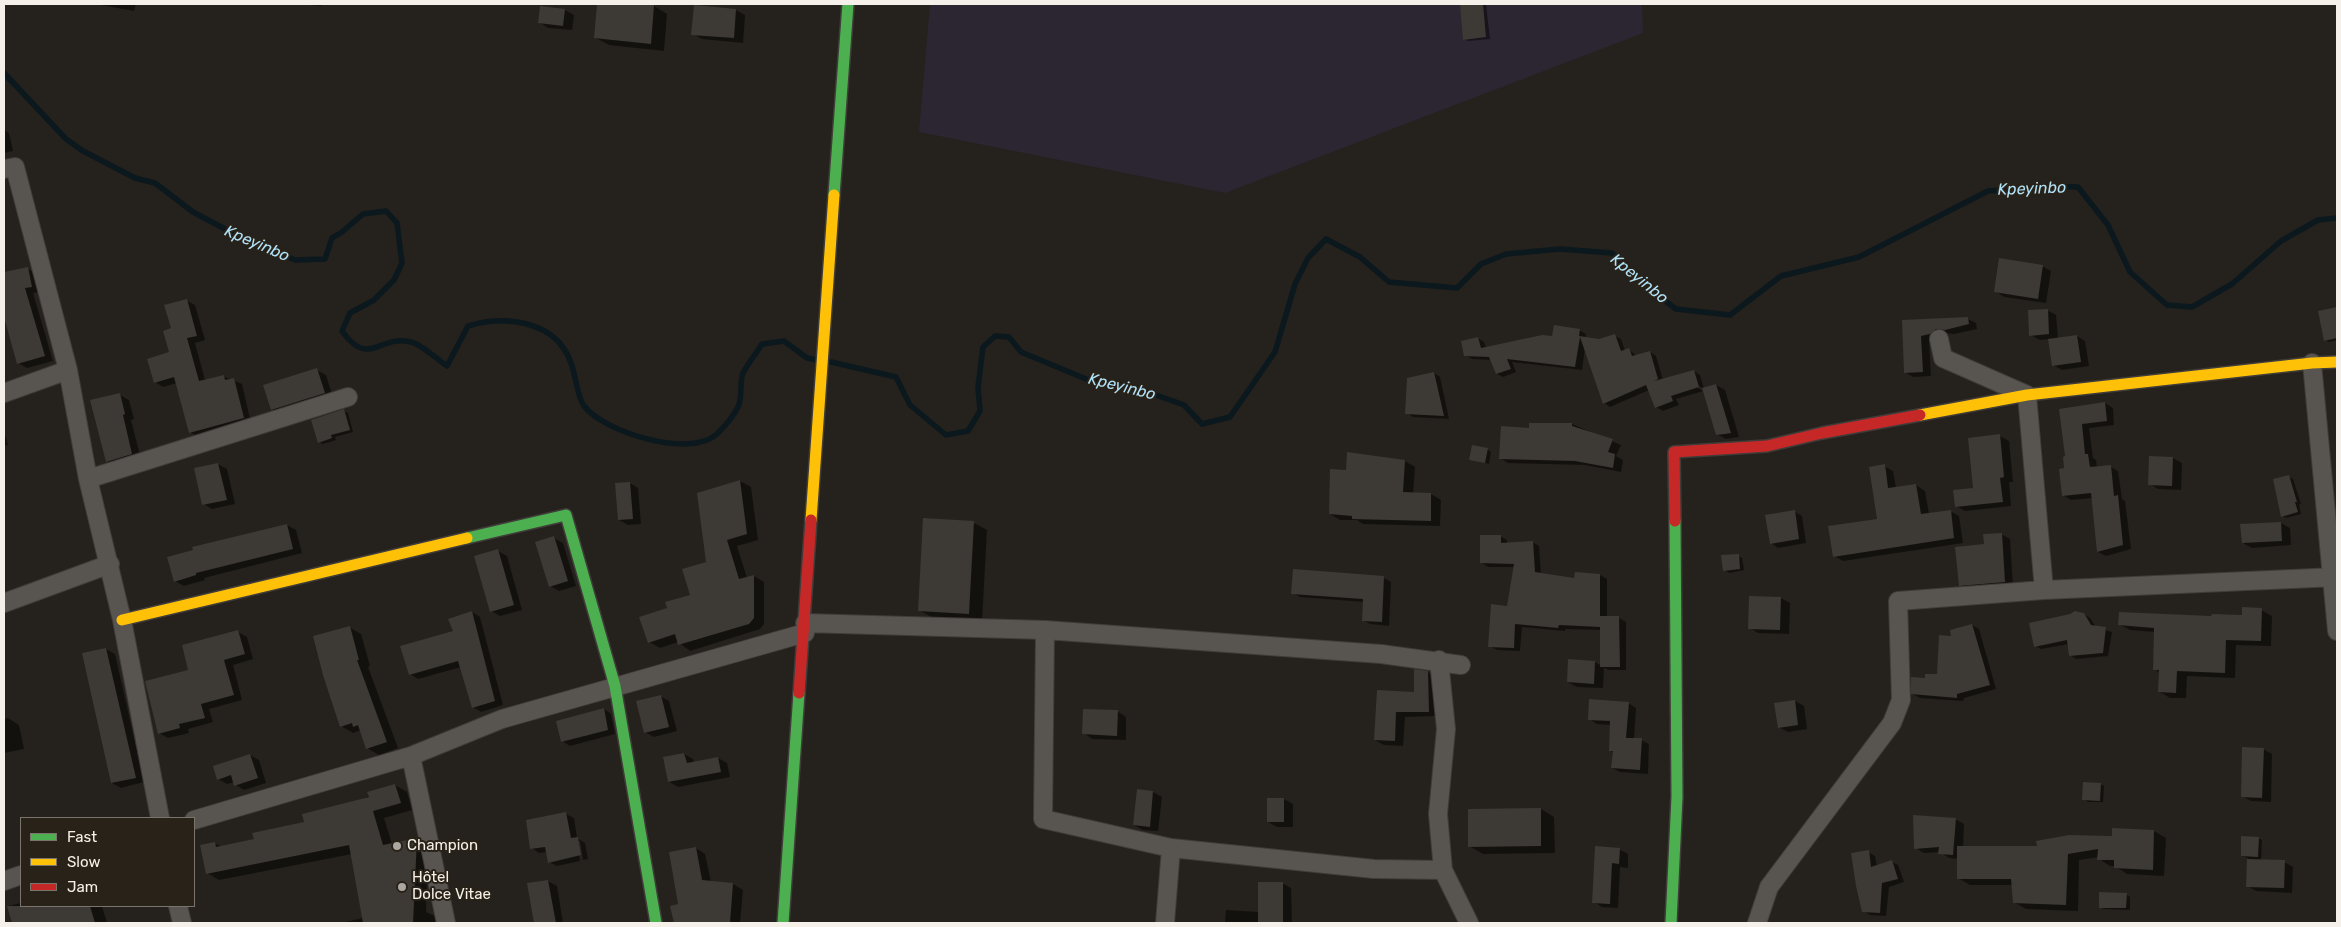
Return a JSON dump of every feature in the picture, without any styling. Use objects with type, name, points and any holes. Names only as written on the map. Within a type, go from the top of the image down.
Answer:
[{"type":"main road","points":[[783,923],[848,4]]},
{"type":"main road","points":[[1671,923],[1677,798],[1674,452],[1767,446],[1822,433],[2027,396],[2312,363],[2337,362]]},
{"type":"main road","points":[[122,620],[566,515],[615,686],[656,923]]},
{"type":"street","points":[[4,169],[15,167],[68,370],[88,479],[122,620],[160,817]]},
{"type":"street","points":[[1939,339],[1943,358],[2027,396],[2044,590]]},
{"type":"street","points":[[2312,363],[2335,578],[2337,631]]},
{"type":"street","points":[[4,393],[68,370]]},
{"type":"street","points":[[88,479],[348,397]]},
{"type":"street","points":[[4,603],[110,564]]},
{"type":"street","points":[[1772,923],[1756,923],[1769,888],[1892,723],[1901,700],[1898,601],[2044,590],[2335,578]]},
{"type":"street","points":[[195,820],[411,756],[502,720],[805,628],[1045,630],[1381,654],[1439,660],[1461,665]]},
{"type":"street","points":[[1045,630],[1043,819],[1171,848],[1374,869],[1443,870]]},
{"type":"street","points":[[1439,660],[1446,729],[1438,814],[1443,870],[1469,923]]},
{"type":"street","points":[[411,756],[446,923]]},
{"type":"street","points":[[1165,923],[1171,848]]},
{"type":"street","points":[[4,881],[20,875]]},
{"type":"street","points":[[178,907],[182,923]]},
{"type":"shaded area","points":[[930,4],[1642,4],[1643,33],[1225,193],[919,132]]},
{"type":"building","points":[[597,4],[654,5],[651,44],[594,38]]},
{"type":"building","points":[[1460,4],[1483,4],[1486,37],[1463,40]]},
{"type":"building","points":[[694,5],[736,9],[734,38],[691,35]]},
{"type":"building","points":[[540,6],[565,9],[563,26],[538,23]]},
{"type":"building","points":[[1999,258],[2043,265],[2038,299],[1994,292]]},
{"type":"building","points":[[28,267],[32,287],[25,288],[45,356],[17,364],[4,317],[4,272]]},
{"type":"building","points":[[187,299],[197,336],[187,338],[199,381],[224,375],[225,380],[234,378],[244,418],[189,433],[174,377],[154,383],[147,359],[169,352],[163,331],[171,328],[164,305]]},
{"type":"building","points":[[2337,307],[2337,338],[2324,341],[2318,311]]},
{"type":"building","points":[[2048,309],[2049,334],[2029,336],[2028,310]]},
{"type":"building","points":[[1968,317],[1969,324],[1945,330],[1936,329],[1930,334],[1921,336],[1923,372],[1904,373],[1902,320]]},
{"type":"building","points":[[1554,325],[1580,329],[1579,336],[1599,339],[1615,334],[1621,351],[1629,348],[1632,356],[1650,351],[1658,379],[1654,381],[1694,370],[1699,387],[1671,396],[1673,401],[1655,408],[1646,385],[1603,404],[1580,337],[1575,367],[1507,359],[1511,369],[1496,374],[1489,357],[1464,356],[1461,341],[1478,337],[1481,348],[1542,335],[1552,336]]},
{"type":"building","points":[[2077,335],[2081,362],[2052,366],[2048,339]]},
{"type":"building","points":[[317,368],[325,393],[271,410],[263,385]]},
{"type":"building","points":[[1434,372],[1444,416],[1405,414],[1407,378]]},
{"type":"building","points":[[1716,384],[1731,433],[1716,435],[1702,388]]},
{"type":"building","points":[[120,393],[132,454],[106,462],[90,400]]},
{"type":"building","points":[[2105,402],[2107,421],[2082,424],[2085,454],[2088,454],[2090,467],[2111,465],[2114,496],[2118,495],[2123,545],[2097,552],[2091,493],[2062,496],[2059,469],[2064,468],[2063,457],[2065,456],[2059,409]]},
{"type":"building","points":[[344,409],[350,430],[331,435],[332,438],[318,443],[311,420]]},
{"type":"building","points":[[1529,423],[1572,423],[1572,426],[1613,439],[1608,452],[1615,454],[1613,468],[1575,461],[1499,459],[1501,426],[1529,428]]},
{"type":"building","points":[[2000,434],[2004,477],[2000,478],[2003,502],[1955,507],[1953,490],[1973,488],[1968,438]]},
{"type":"building","points":[[1472,445],[1488,448],[1485,463],[1469,460]]},
{"type":"building","points":[[1347,452],[1405,460],[1403,492],[1431,493],[1431,521],[1352,519],[1352,516],[1329,514],[1330,469],[1346,470]]},
{"type":"building","points":[[2149,456],[2173,457],[2172,486],[2148,485]]},
{"type":"building","points":[[218,463],[227,500],[202,505],[194,468]]},
{"type":"building","points":[[1885,464],[1888,488],[1916,484],[1921,514],[1951,510],[1954,538],[1833,557],[1828,526],[1877,519],[1869,467]]},
{"type":"building","points":[[2289,475],[2298,512],[2281,517],[2273,479]]},
{"type":"building","points":[[740,480],[747,534],[727,540],[739,579],[754,575],[754,618],[749,624],[678,645],[675,634],[648,643],[639,617],[667,608],[665,602],[690,595],[682,569],[706,562],[697,493]]},
{"type":"building","points":[[630,482],[633,519],[618,520],[615,483]]},
{"type":"building","points":[[1795,510],[1799,539],[1770,544],[1765,515]]},
{"type":"building","points":[[923,518],[974,521],[969,614],[918,611]]},
{"type":"building","points":[[2281,522],[2282,541],[2242,543],[2240,524]]},
{"type":"building","points":[[287,524],[293,549],[196,573],[196,575],[174,582],[167,557],[193,550],[192,547]]},
{"type":"building","points":[[2002,533],[2005,582],[1959,586],[1955,547],[1984,544],[1983,534]]},
{"type":"building","points":[[1480,535],[1501,535],[1501,543],[1533,541],[1535,572],[1574,578],[1575,572],[1600,574],[1600,616],[1619,616],[1620,667],[1600,667],[1600,627],[1559,625],[1558,628],[1515,624],[1514,648],[1488,647],[1491,604],[1507,606],[1514,564],[1480,563]]},
{"type":"building","points":[[554,536],[568,581],[549,587],[535,542]]},
{"type":"building","points":[[498,549],[514,605],[490,612],[474,556]]},
{"type":"building","points":[[1739,554],[1740,569],[1723,571],[1721,555]]},
{"type":"building","points":[[1293,569],[1384,576],[1382,622],[1362,621],[1363,599],[1291,594]]},
{"type":"building","points":[[1749,596],[1781,597],[1780,630],[1748,629]]},
{"type":"building","points":[[2242,607],[2262,608],[2261,641],[2226,640],[2225,673],[2177,671],[2176,693],[2158,692],[2159,670],[2153,670],[2154,628],[2118,625],[2119,612],[2211,616],[2212,614],[2242,615]]},
{"type":"building","points":[[472,611],[495,701],[472,708],[458,661],[409,675],[400,646],[453,631],[448,619]]},
{"type":"building","points":[[2075,611],[2084,613],[2091,625],[2106,627],[2103,653],[2069,656],[2067,640],[2034,647],[2029,623],[2070,614]]},
{"type":"building","points":[[1972,624],[1990,685],[1957,694],[1957,698],[1911,694],[1911,677],[1925,678],[1925,674],[1937,674],[1939,635],[1951,636],[1950,630]]},
{"type":"building","points":[[350,626],[359,660],[357,660],[387,742],[366,749],[358,725],[353,727],[352,723],[340,727],[323,675],[313,636]]},
{"type":"building","points":[[238,630],[245,654],[224,660],[234,695],[201,704],[205,718],[179,724],[180,728],[158,734],[145,681],[188,670],[182,645]]},
{"type":"building","points":[[106,648],[136,778],[111,783],[82,653]]},
{"type":"building","points":[[1568,659],[1595,661],[1594,684],[1567,682]]},
{"type":"building","points":[[1414,669],[1428,671],[1429,712],[1396,712],[1395,741],[1374,740],[1377,690],[1414,692]]},
{"type":"building","points":[[661,695],[669,727],[644,733],[636,701]]},
{"type":"building","points":[[1589,699],[1629,702],[1626,738],[1642,738],[1640,770],[1611,768],[1613,751],[1609,751],[1610,721],[1588,720]]},
{"type":"building","points":[[1795,700],[1798,725],[1778,728],[1774,703]]},
{"type":"building","points":[[604,708],[608,730],[561,742],[556,721]]},
{"type":"building","points":[[1083,709],[1118,710],[1117,736],[1082,734]]},
{"type":"building","points":[[2242,747],[2264,748],[2262,798],[2241,797]]},
{"type":"building","points":[[684,753],[687,763],[718,757],[721,772],[668,782],[663,757]]},
{"type":"building","points":[[250,754],[258,778],[234,786],[231,775],[217,780],[213,766]]},
{"type":"building","points":[[2083,782],[2101,783],[2100,801],[2082,800]]},
{"type":"building","points":[[395,784],[401,803],[373,811],[383,845],[417,838],[413,923],[363,923],[349,845],[206,874],[200,845],[215,842],[216,847],[254,839],[252,833],[304,822],[302,814],[369,797],[367,792]]},
{"type":"building","points":[[1137,789],[1153,791],[1150,827],[1133,825]]},
{"type":"building","points":[[1267,798],[1284,798],[1284,822],[1267,822]]},
{"type":"building","points":[[1541,808],[1541,846],[1468,847],[1468,809]]},
{"type":"building","points":[[566,812],[571,838],[578,837],[581,855],[548,863],[545,847],[530,849],[526,820]]},
{"type":"building","points":[[1913,815],[1956,818],[1953,855],[1938,854],[1939,847],[1914,849]]},
{"type":"building","points":[[2112,828],[2154,830],[2153,870],[2114,868],[2114,860],[2097,860],[2098,849],[2068,854],[2066,905],[2013,903],[2011,879],[1957,879],[1957,846],[2037,846],[2036,841],[2069,835],[2112,836]]},
{"type":"building","points":[[2241,836],[2259,837],[2258,857],[2241,856]]},
{"type":"building","points":[[1595,846],[1620,848],[1619,864],[1612,863],[1610,904],[1592,903]]},
{"type":"building","points":[[696,847],[702,880],[733,883],[730,923],[674,923],[670,906],[678,904],[669,852]]},
{"type":"building","points":[[1869,850],[1871,867],[1892,860],[1898,879],[1882,883],[1880,913],[1862,912],[1856,886],[1851,853]]},
{"type":"building","points":[[2247,859],[2285,860],[2284,888],[2246,887]]},
{"type":"building","points":[[548,880],[556,923],[534,923],[527,883]]},
{"type":"building","points":[[1258,882],[1283,882],[1283,923],[1258,923]]},
{"type":"building","points":[[2099,892],[2127,893],[2126,908],[2099,908]]},
{"type":"building","points":[[7,906],[90,907],[95,923],[12,923]]},
{"type":"waterway","name":"Kpeyinbo","points":[[4,73],[66,139],[83,151],[135,178],[155,183],[193,212],[242,238],[295,260],[325,259],[332,238],[363,214],[386,211],[397,223],[402,263],[394,280],[374,300],[350,313],[342,331],[351,342],[360,348],[375,348],[391,342],[411,342],[447,366],[468,326],[498,321],[528,324],[542,329],[564,349],[571,363],[582,403],[594,416],[609,425],[648,439],[688,444],[704,441],[717,434],[731,417],[739,403],[743,373],[762,344],[784,341],[807,358],[817,360]]},
{"type":"waterway","name":"Kpeyinbo","points":[[831,362],[896,377],[910,405],[946,435],[968,431],[980,411],[978,387],[983,347],[995,336],[1009,337],[1021,352],[1086,379],[1134,387],[1184,405],[1202,424],[1230,417],[1275,352],[1295,284],[1308,258],[1326,239],[1360,257],[1389,282],[1457,288],[1481,264],[1506,254],[1560,249],[1612,253],[1648,288],[1676,309],[1730,315],[1781,276],[1859,257],[1988,191],[2049,186],[2078,187],[2108,225],[2130,272],[2167,305],[2192,307],[2232,284],[2281,241],[2318,220],[2337,218]]},
{"type":"traffic: fast","points":[[834,195],[848,4]]},
{"type":"traffic: fast","points":[[467,538],[566,515],[615,686],[656,923]]},
{"type":"traffic: fast","points":[[1671,923],[1677,797],[1675,521]]},
{"type":"traffic: fast","points":[[783,923],[799,693]]},
{"type":"traffic: slow","points":[[811,520],[834,195]]},
{"type":"traffic: slow","points":[[1920,415],[2027,395],[2312,363],[2337,362]]},
{"type":"traffic: slow","points":[[122,620],[467,538]]},
{"type":"traffic: jam","points":[[1675,521],[1674,452],[1767,446],[1822,433],[1920,415]]},
{"type":"traffic: jam","points":[[799,693],[811,520]]},
{"type":"place","name":"Champion","points":[[397,846]]},
{"type":"place","name":"Hôtel Dolce Vitae","points":[[402,887]]}]
